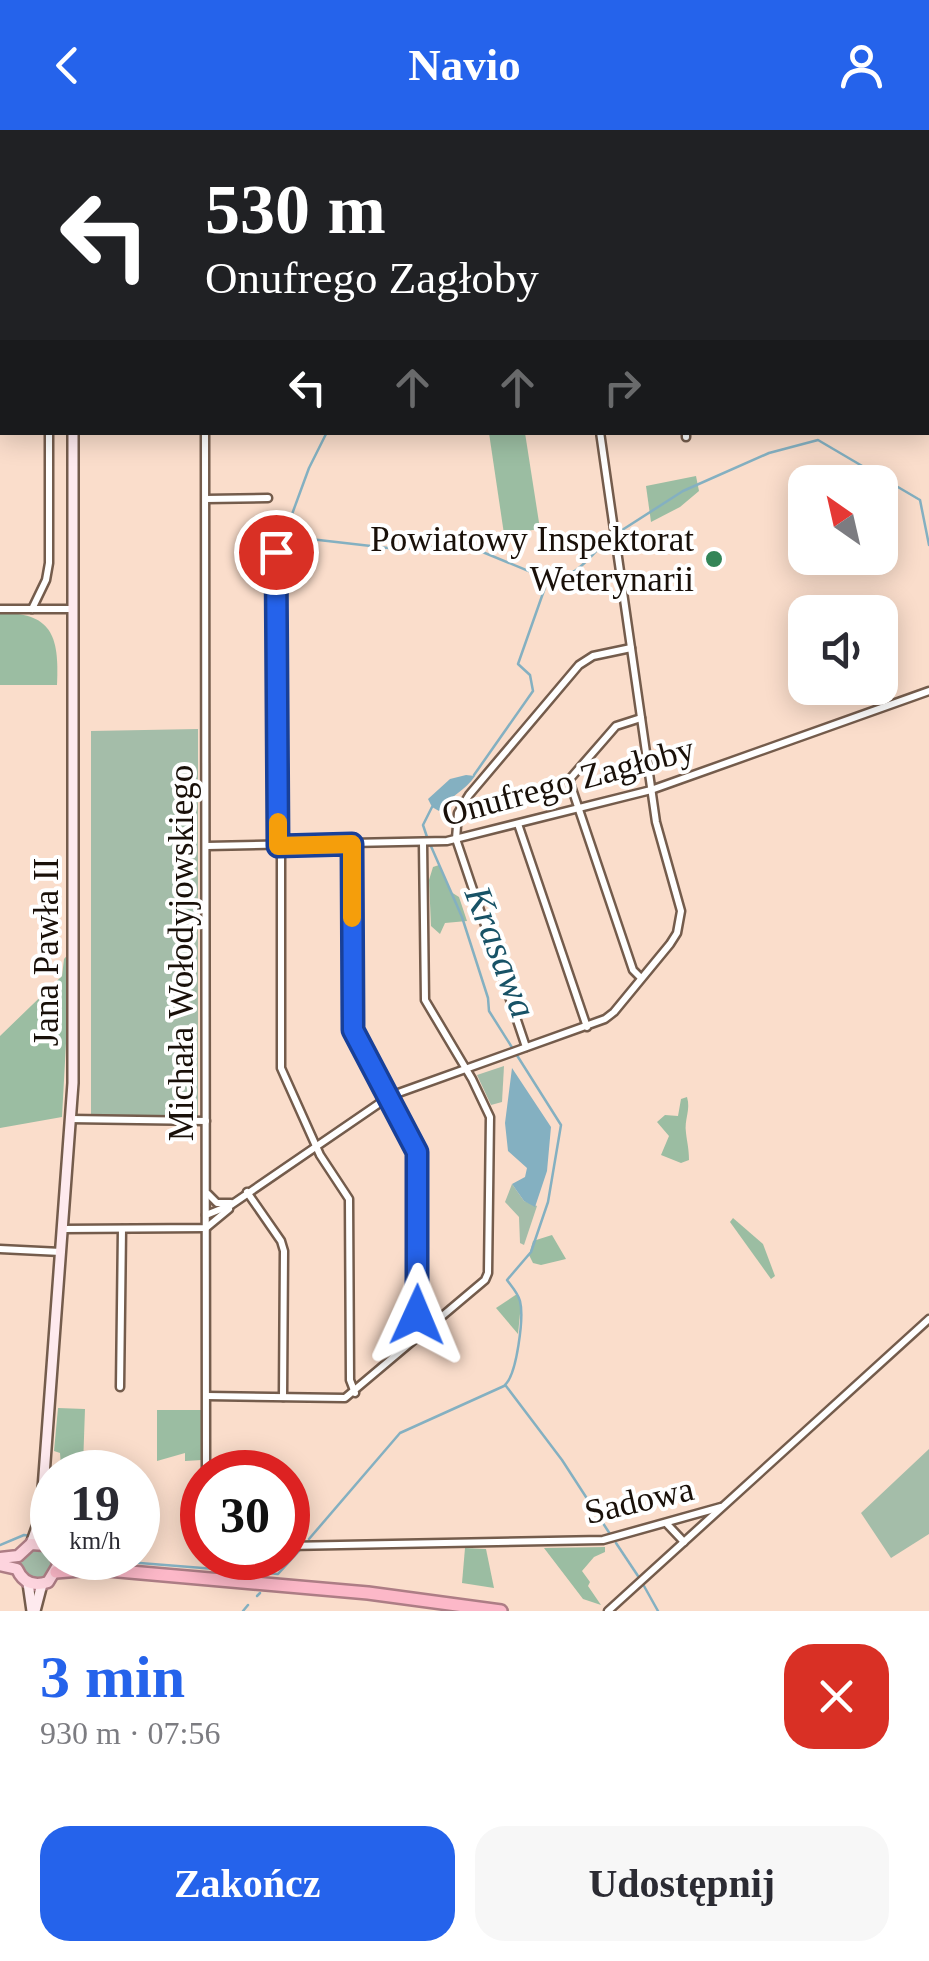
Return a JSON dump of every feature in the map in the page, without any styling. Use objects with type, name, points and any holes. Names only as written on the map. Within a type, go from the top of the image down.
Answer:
[{"type":"highway","points":[[160,1575],[368,1593],[500,1611]]},
{"type":"main road","name":"Jana Pawła II","points":[[46,1450],[74,1011],[74,435]]},
{"type":"main road","points":[[0,1561],[30,1552]]},
{"type":"main road","points":[[17,1570],[18,1556]]},
{"type":"main road","points":[[0,1561],[17,1570],[28,1583],[34,1611]]},
{"type":"main road","points":[[34,1611],[42,1580]]},
{"type":"main road","points":[[28,1583],[42,1584]]},
{"type":"street","points":[[32,609],[46,580],[49,562],[49,435]]},
{"type":"street","name":"Michała Wołodyjowskiego","points":[[206,435],[206,1450]]},
{"type":"street","points":[[62,1229],[206,1228],[247,1192],[390,1096],[610,1016],[670,944],[682,911],[659,836],[651,790],[600,435]]},
{"type":"street","points":[[206,499],[268,498]]},
{"type":"street","points":[[274,549],[278,557],[281,1068],[316,1146],[344,1189],[350,1210],[350,1380],[354,1393]]},
{"type":"street","points":[[0,609],[74,609]]},
{"type":"street","points":[[526,1046],[456,839],[458,814],[465,800],[579,665],[593,656],[631,648]]},
{"type":"street","name":"Onufrego Zagłoby","points":[[207,846],[427,843],[456,839],[651,790],[929,691]]},
{"type":"street","points":[[641,718],[616,726],[569,776],[633,970],[641,978]]},
{"type":"street","points":[[518,824],[587,1027]]},
{"type":"street","points":[[207,1396],[341,1398],[354,1393],[485,1280],[490,1266],[490,1121],[465,1068],[425,1000],[427,843]]},
{"type":"street","points":[[352,844],[353,1030],[390,1096],[418,1158],[417,1315],[422,1334]]},
{"type":"street","points":[[70,1119],[206,1121]]},
{"type":"street","points":[[206,1192],[217,1203],[237,1200]]},
{"type":"street","points":[[247,1192],[281,1240],[284,1251],[283,1397]]},
{"type":"street","points":[[206,1215],[237,1200]]},
{"type":"street","points":[[120,1387],[122,1229]]},
{"type":"street","points":[[0,1249],[61,1252]]},
{"type":"street","name":"Sadowa","points":[[310,1546],[602,1540],[722,1507],[929,1319]]},
{"type":"street","points":[[608,1611],[722,1507]]},
{"type":"street","points":[[666,1523],[684,1542]]},
{"type":"green space","points":[[489,435],[525,435],[540,529],[504,534]]},
{"type":"green space","points":[[696,476],[699,491],[680,507],[651,522],[646,486]]},
{"type":"green space","points":[[0,613],[32,617],[50,631],[57,654],[57,685],[0,685]]},
{"type":"green space","points":[[198,729],[198,1117],[91,1116],[91,731]]},
{"type":"green space","points":[[439,865],[451,892],[459,897],[467,921],[445,923],[440,934],[431,926],[429,880],[433,867]]},
{"type":"green space","points":[[71,951],[62,1117],[0,1128],[0,1036],[62,976],[64,959]]},
{"type":"green space","points":[[504,1066],[502,1102],[491,1105],[477,1075]]},
{"type":"green space","points":[[687,1097],[689,1160],[681,1163],[661,1155],[669,1136],[657,1122],[665,1115],[678,1116],[681,1099]]},
{"type":"green space","points":[[512,1184],[524,1201],[537,1206],[524,1245],[520,1243],[519,1217],[505,1202]]},
{"type":"green space","points":[[733,1218],[763,1244],[775,1276],[771,1279],[730,1222]]},
{"type":"green space","points":[[552,1235],[566,1259],[533,1263],[529,1255],[533,1241]]},
{"type":"green space","points":[[517,1294],[521,1304],[518,1334],[496,1308]]},
{"type":"green space","points":[[58,1408],[85,1409],[84,1450],[54,1450]]},
{"type":"green space","points":[[157,1410],[202,1410],[202,1450],[180,1450],[180,1454],[160,1460]]},
{"type":"green space","points":[[929,1449],[929,1534],[891,1558],[861,1513]]},
{"type":"green space","points":[[605,1547],[605,1552],[594,1557],[582,1571],[601,1605],[583,1599],[544,1548]]},
{"type":"green space","points":[[465,1548],[486,1549],[494,1588],[462,1583]]},
{"type":"green space","points":[[30,1550],[30,1578],[21,1564]]},
{"type":"water","points":[[475,776],[439,811],[432,807],[428,799],[450,779]]},
{"type":"water","points":[[512,1068],[551,1127],[547,1171],[535,1207],[524,1201],[512,1184],[525,1177],[527,1168],[508,1151],[505,1123]]},
{"type":"waterway","name":"Krasawa","points":[[326,435],[284,536],[397,549],[468,546],[548,579],[518,664],[530,675],[533,691],[474,775]]},
{"type":"waterway","points":[[619,532],[683,491],[769,453],[818,440],[920,500],[929,545]]},
{"type":"waterway","points":[[548,579],[575,571],[610,537]]},
{"type":"waterway","name":"Krasawa","points":[[427,837],[423,825],[432,807]]},
{"type":"waterway","name":"Krasawa","points":[[430,844],[462,917],[489,1011],[561,1125],[548,1202],[531,1252],[507,1280],[519,1298],[521,1319],[516,1358],[505,1385]]},
{"type":"waterway","points":[[310,1538],[400,1433],[504,1386]]},
{"type":"waterway","name":"Krasawa","points":[[506,1386],[562,1460],[610,1534]]},
{"type":"waterway","points":[[0,1545],[30,1536]]},
{"type":"waterway","name":"Krasawa","points":[[616,1543],[638,1576]]},
{"type":"waterway","points":[[160,1565],[180,1566]]},
{"type":"waterway","name":"Krasawa","points":[[644,1586],[658,1611]]},
{"type":"waterway","points":[[257,1596],[260,1593]]},
{"type":"waterway","points":[[243,1611],[248,1605]]},
{"type":"slow traffic","points":[[278,822],[278,846],[352,844],[352,918]]},
{"type":"place","name":"Powiatowy Inspektorat Weterynarii","points":[[714,559]]},
{"type":"route","points":[[276,552],[278,846],[352,844],[353,1030],[417,1152],[417,1315]]}]
